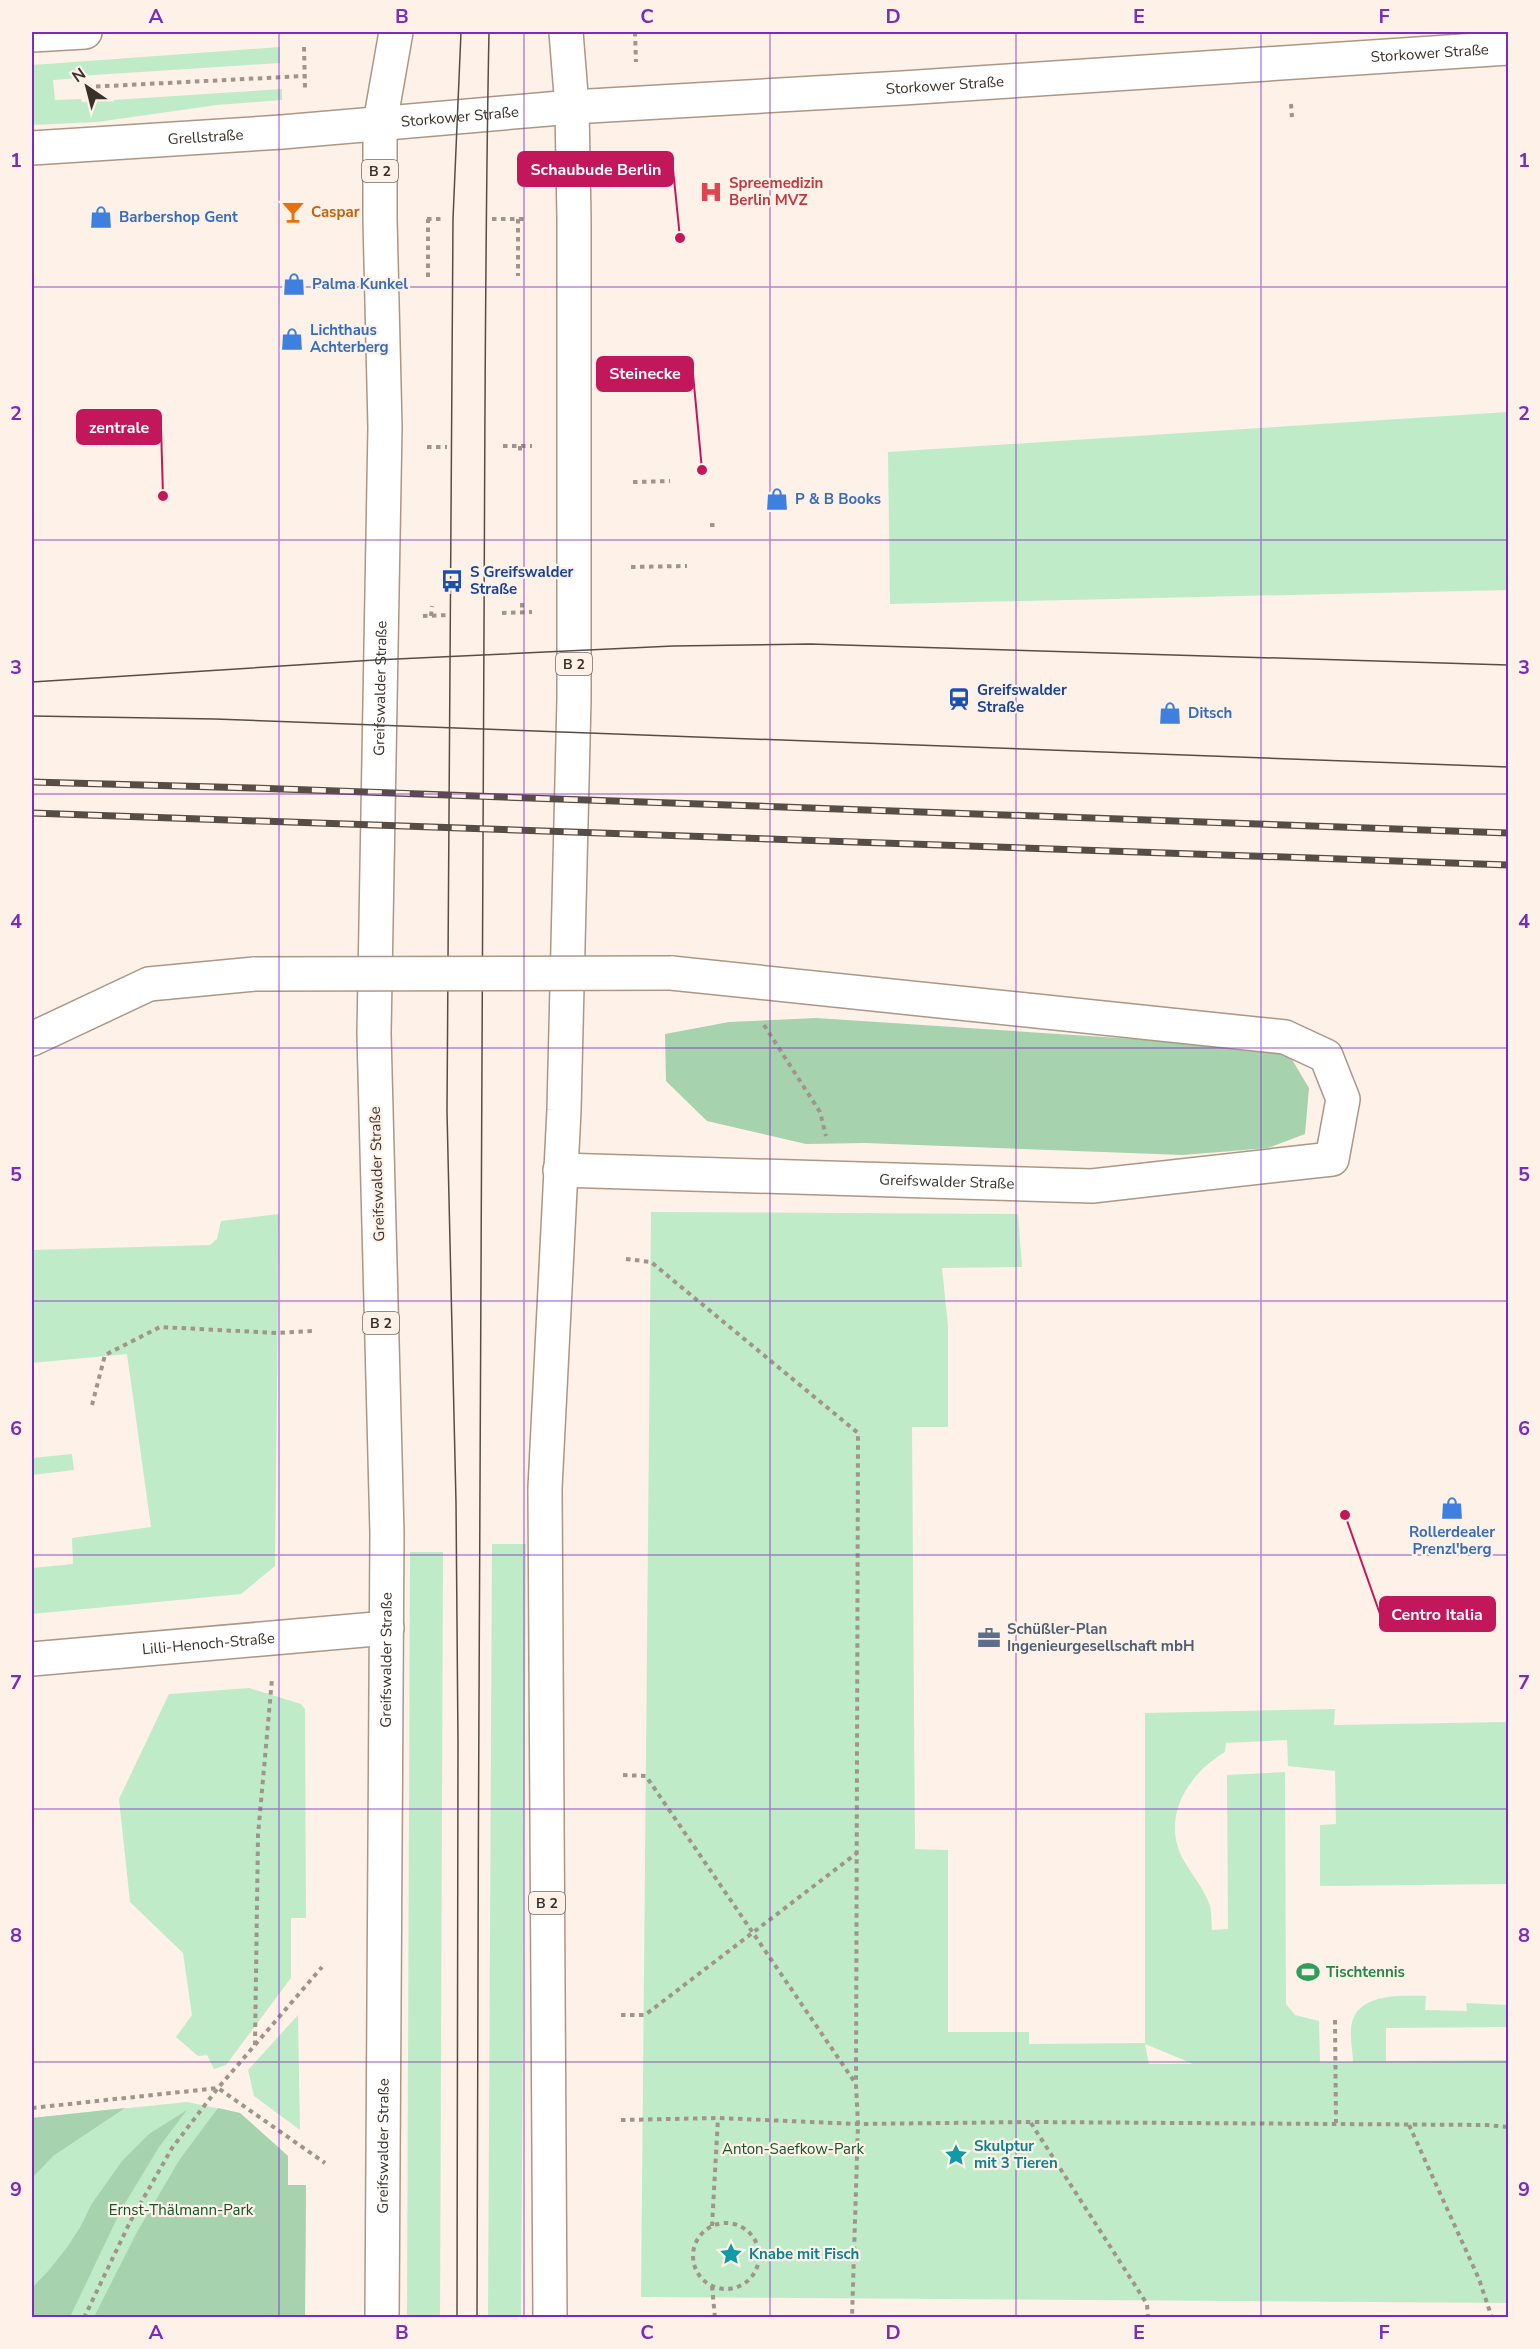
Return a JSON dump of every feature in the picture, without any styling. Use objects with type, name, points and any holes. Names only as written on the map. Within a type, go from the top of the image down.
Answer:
[{"type":"main road","points":[[32,35],[85,32]]},
{"type":"main road","name":"Greifswalder Straße","points":[[382,2318],[387,1533],[374,1034],[386,427],[380,219],[380,123],[396,32]]},
{"type":"main road","name":"B 2","points":[[550,2318],[544,1488],[564,1110],[574,699],[572,107],[566,32]]},
{"type":"main road","name":"Storkower Straße","points":[[380,123],[572,107],[903,88],[1350,44],[1509,48]]},
{"type":"main road","name":"Grellstraße","points":[[32,148],[380,123]]},
{"type":"main road","name":"Greifswalder Straße","points":[[32,1039],[149,984],[255,974],[671,973],[1285,1037],[1326,1056],[1343,1100],[1332,1159],[1092,1186],[560,1170]]},
{"type":"main road","name":"Lilli-Henoch-Straße","points":[[32,1659],[387,1628]]},
{"type":"path","points":[[635,32],[636,71]]},
{"type":"path","points":[[304,47],[305,96]]},
{"type":"path","points":[[87,87],[304,76]]},
{"type":"path","points":[[428,219],[428,277]]},
{"type":"path","points":[[492,219],[526,219]]},
{"type":"path","points":[[518,219],[518,276]]},
{"type":"path","points":[[503,446],[539,446]]},
{"type":"path","points":[[519,446],[520,455]]},
{"type":"path","points":[[633,482],[670,481]]},
{"type":"path","points":[[710,525],[719,525]]},
{"type":"path","points":[[631,567],[687,566]]},
{"type":"path","points":[[522,603],[522,613]]},
{"type":"path","points":[[431,616],[432,606]]},
{"type":"path","points":[[502,613],[539,612]]},
{"type":"path","points":[[413,616],[449,615]]},
{"type":"path","points":[[763,1024],[820,1112]]},
{"type":"path","points":[[626,1259],[651,1262],[858,1433],[856,2085],[858,2124],[852,2318]]},
{"type":"path","points":[[92,1406],[105,1355],[160,1327],[277,1333],[312,1331]]},
{"type":"path","points":[[255,2045],[258,1835],[273,1672]]},
{"type":"path","points":[[623,1775],[646,1776],[856,2085]]},
{"type":"path","points":[[621,2015],[645,2014],[857,1853]]},
{"type":"path","points":[[84,2318],[130,2222],[171,2148],[218,2088],[322,1966]]},
{"type":"path","points":[[1335,2020],[1336,2123]]},
{"type":"path","points":[[32,2108],[218,2088],[325,2163]]},
{"type":"path","points":[[712,2226],[718,2118]]},
{"type":"path","points":[[621,2120],[718,2118],[858,2124],[1336,2123],[1509,2127]]},
{"type":"path","points":[[1031,2122],[1147,2304],[1148,2318]]},
{"type":"path","points":[[1409,2125],[1479,2279],[1492,2318]]},
{"type":"path","points":[[723,2223],[734,2224],[752,2236],[758,2246],[757,2268],[752,2277],[733,2289],[712,2286],[697,2272],[693,2261],[693,2251],[703,2232],[712,2226],[723,2223]]},
{"type":"path","points":[[712,2286],[715,2318]]},
{"type":"green space","points":[[280,47],[280,63],[79,76],[79,78],[53,80],[55,100],[81,99],[82,102],[282,89],[282,100],[217,105],[97,122],[32,125],[32,65]]},
{"type":"green space","points":[[1508,412],[1508,590],[890,604],[888,452]]},
{"type":"green space","points":[[816,1018],[1272,1048],[1291,1058],[1309,1088],[1305,1134],[1268,1148],[1183,1155],[865,1143],[806,1144],[707,1121],[666,1081],[665,1034],[729,1022]]},
{"type":"green space","name":"Anton-Saefkow-Park","points":[[651,1212],[1018,1214],[1022,1267],[942,1268],[948,1326],[948,1427],[912,1427],[915,1849],[948,1850],[948,2032],[1029,2032],[1029,2044],[1145,2043],[1145,1713],[1335,1709],[1334,1725],[1508,1722],[1508,1884],[1320,1886],[1320,1825],[1336,1824],[1335,1771],[1288,1766],[1287,1740],[1226,1743],[1225,1752],[1201,1770],[1191,1782],[1183,1795],[1175,1823],[1180,1853],[1210,1906],[1212,1930],[1228,1929],[1227,1775],[1285,1772],[1286,2004],[1295,2015],[1319,2021],[1320,2062],[1353,2062],[1351,2025],[1361,2008],[1377,1999],[1426,1996],[1425,2010],[1467,2011],[1466,2003],[1508,2005],[1508,2027],[1386,2028],[1386,2061],[1508,2060],[1508,2303],[641,2297]],"holes":[[[1145,2044],[1191,2063],[1149,2064]]]},
{"type":"green space","points":[[279,1214],[275,1566],[241,1594],[32,1614],[32,1568],[73,1564],[72,1538],[151,1527],[127,1354],[32,1363],[32,1250],[210,1245],[217,1239],[221,1221]]},
{"type":"green space","points":[[72,1454],[74,1470],[32,1475],[32,1458]]},
{"type":"green space","points":[[492,1544],[526,1544],[521,2318],[488,2317]]},
{"type":"green space","points":[[410,1552],[443,1552],[440,2318],[407,2317]]},
{"type":"green space","points":[[249,1688],[301,1704],[305,1709],[306,1918],[291,1918],[291,1978],[226,2065],[214,2069],[207,2055],[198,2056],[176,2037],[192,2015],[183,1953],[130,1902],[119,1799],[169,1694]]},
{"type":"green space","points":[[298,2015],[300,2130],[254,2096],[248,2070]]},
{"type":"green space","name":"Ernst-Thälmann-Park","points":[[187,2102],[240,2113],[288,2156],[288,2185],[306,2185],[305,2317],[32,2317],[32,2118]]},
{"type":"green space","points":[[125,2108],[53,2156],[32,2178],[32,2118]]},
{"type":"green space","points":[[218,2108],[240,2113],[288,2156],[288,2185],[306,2185],[305,2317],[94,2317],[137,2232],[180,2159]]},
{"type":"green space","points":[[187,2110],[159,2147],[121,2210],[70,2317],[32,2317],[32,2288],[68,2246],[91,2205],[122,2161],[149,2134]]},
{"type":"tram line","points":[[457,2318],[458,1743],[456,1502],[447,1112],[453,219],[461,32]]},
{"type":"tram line","points":[[477,2318],[481,1051],[489,32]]},
{"type":"tram line","points":[[32,682],[375,660],[673,646],[810,644],[1508,665]]},
{"type":"tram line","points":[[32,716],[215,719],[1508,767]]},
{"type":"railway","points":[[32,782],[1508,833]]},
{"type":"railway","points":[[32,813],[1508,865]]},
{"type":"place","name":"Spreemedizin Berlin MVZ","points":[[711,192]]},
{"type":"place","name":"Caspar","points":[[293,212]]},
{"type":"place","name":"Barbershop Gent","points":[[101,217]]},
{"type":"place","name":"Schaubude Berlin","points":[[680,238]]},
{"type":"place","name":"Palma Kunkel","points":[[294,284]]},
{"type":"place","name":"Lichthaus Achterberg","points":[[292,339]]},
{"type":"place","name":"Steinecke","points":[[702,470]]},
{"type":"place","name":"zentrale","points":[[163,496]]},
{"type":"place","name":"P & B Books","points":[[777,499]]},
{"type":"place","name":"S Greifswalder Straße","points":[[452,581]]},
{"type":"place","name":"Greifswalder Straße","points":[[959,699]]},
{"type":"place","name":"Ditsch","points":[[1170,713]]},
{"type":"place","name":"Rollerdealer Prenzl'berg","points":[[1452,1508]]},
{"type":"place","name":"Centro Italia","points":[[1345,1515]]},
{"type":"place","name":"Schüßler-Plan Ingenieurgesellschaft mbH","points":[[989,1638]]},
{"type":"place","name":"Tischtennis","points":[[1308,1972]]},
{"type":"place","name":"Skulptur mit 3 Tieren","points":[[956,2155]]},
{"type":"place","name":"Knabe mit Fisch","points":[[731,2254]]}]
